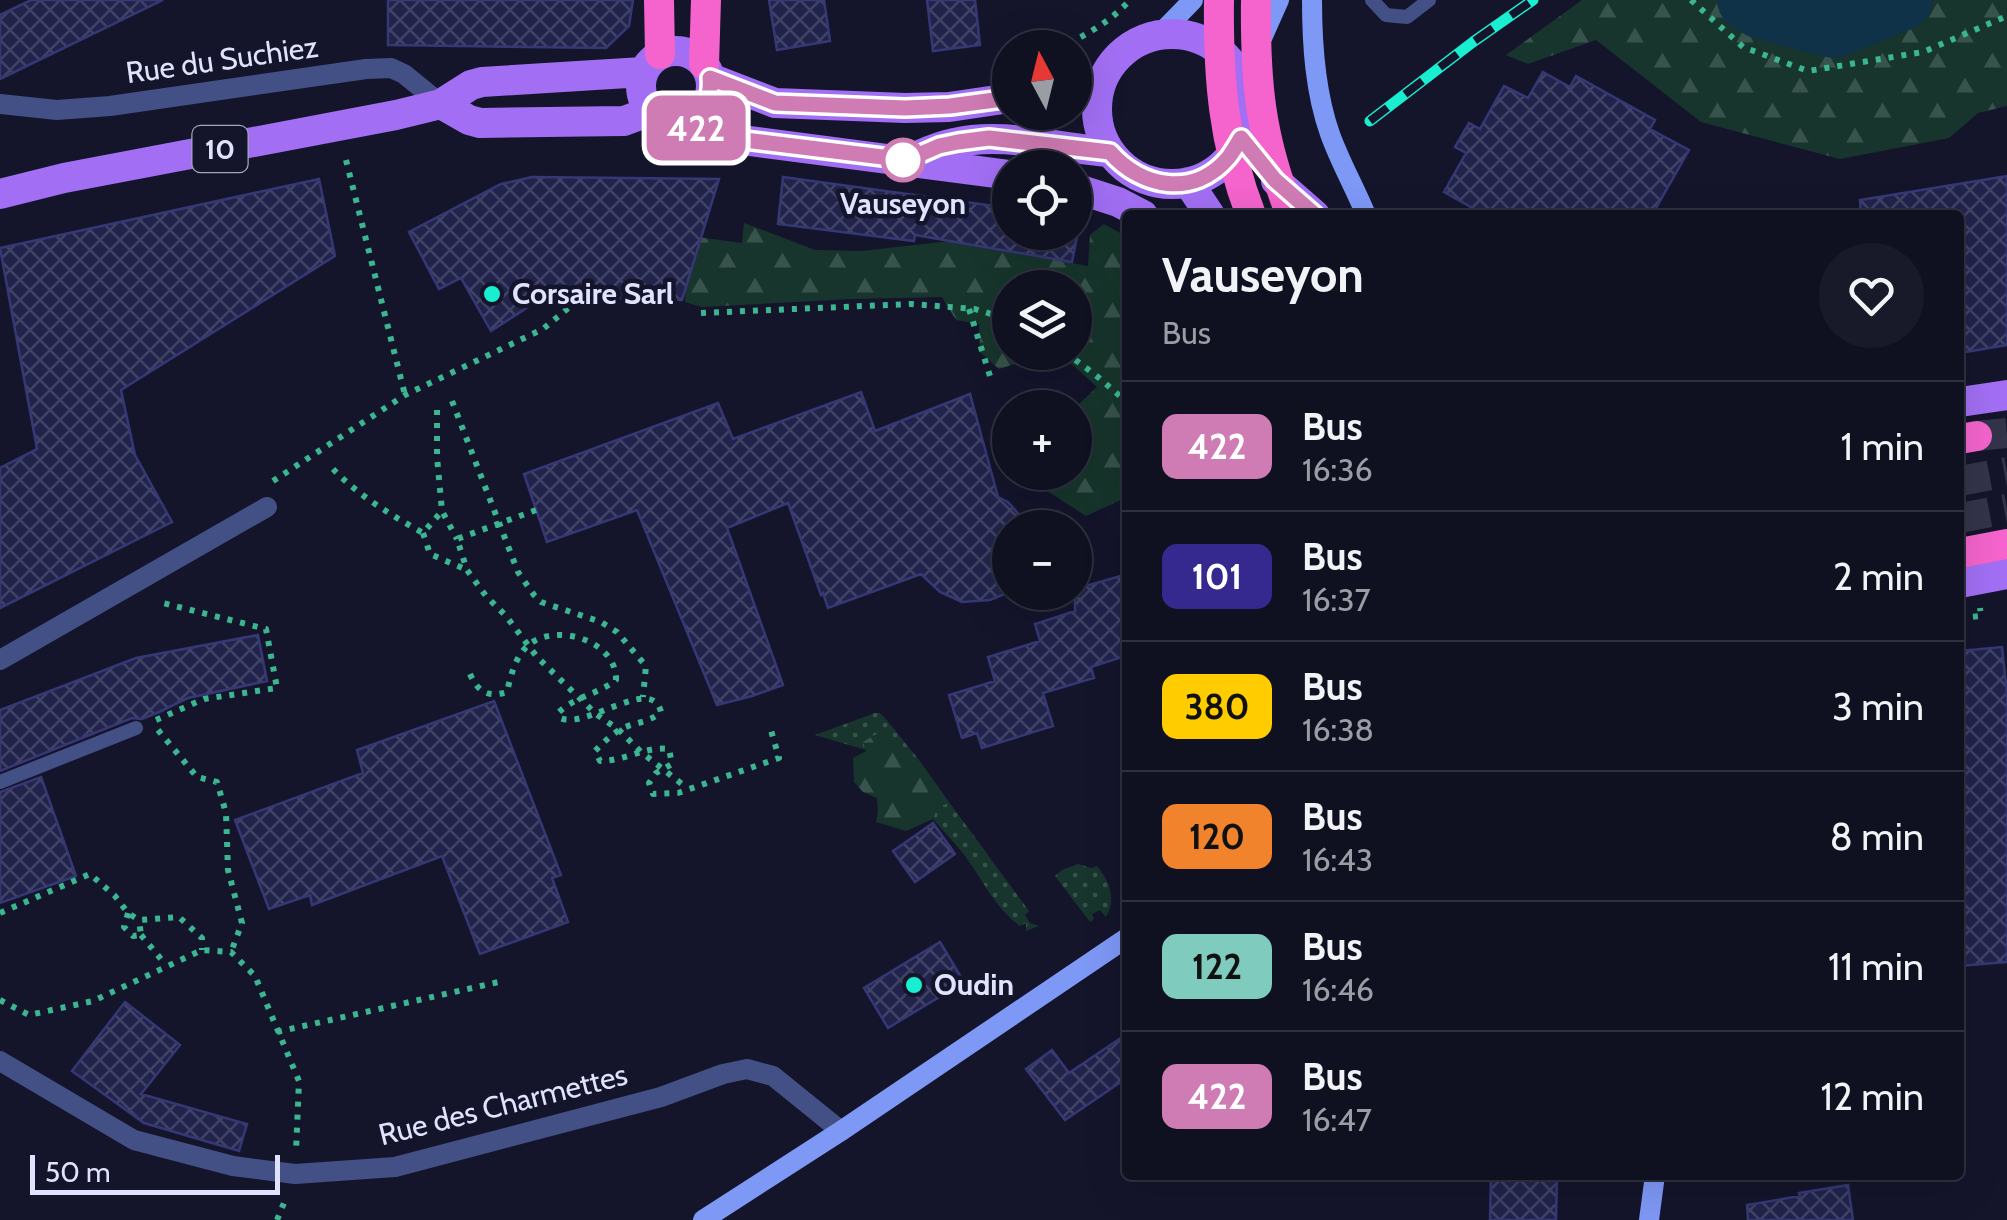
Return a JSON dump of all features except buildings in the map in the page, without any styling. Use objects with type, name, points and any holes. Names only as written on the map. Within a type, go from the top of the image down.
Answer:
[{"type":"highway","points":[[651,63],[659,0]]},
{"type":"highway","points":[[706,0],[707,71]]},
{"type":"highway","points":[[1219,0],[1223,110],[1228,143],[1249,210]]},
{"type":"highway","points":[[1256,0],[1255,56],[1260,108],[1276,176],[1290,210]]},
{"type":"highway","points":[[1964,552],[2007,544]]},
{"type":"main road","points":[[1160,34],[1186,35],[1210,44],[1229,61],[1242,83],[1247,114],[1241,138],[1228,158],[1210,174],[1188,182],[1152,182],[1136,175],[1110,152],[1099,130],[1096,105],[1102,82],[1114,61],[1127,49],[1160,34]]},
{"type":"main road","points":[[707,71],[709,98],[704,108],[685,120],[673,121],[651,111],[640,82],[651,63],[671,51],[694,56],[707,71],[775,103],[905,108],[992,100]]},
{"type":"main road","points":[[1092,71],[1114,61]]},
{"type":"main road","name":"10","points":[[0,194],[64,178],[364,122],[441,104],[482,82],[651,63]]},
{"type":"main road","points":[[441,104],[480,122],[624,121],[651,111]]},
{"type":"main road","points":[[685,120],[712,136],[992,172]]},
{"type":"main road","points":[[907,160],[939,146],[989,138],[1110,152]]},
{"type":"main road","points":[[1241,138],[1275,180],[1309,210]]},
{"type":"main road","points":[[1188,182],[1207,210]]},
{"type":"main road","points":[[1092,194],[1133,210]]},
{"type":"main road","points":[[1964,401],[2007,395]]},
{"type":"main road","points":[[1964,581],[2007,574]]},
{"type":"street","points":[[1160,34],[1193,0]]},
{"type":"street","points":[[1242,83],[1279,0]]},
{"type":"street","points":[[1312,0],[1312,41],[1319,90],[1330,134],[1364,210]]},
{"type":"street","name":"Rue du Suchiez","points":[[0,104],[58,110],[110,106],[390,68],[404,74],[441,104]]},
{"type":"street","points":[[0,660],[268,507]]},
{"type":"street","points":[[703,1220],[1122,942]]},
{"type":"street","name":"Rue des Charmettes","points":[[0,1061],[134,1140],[233,1166],[296,1174],[394,1167],[661,1098],[723,1074],[747,1070],[773,1076],[841,1131]]},
{"type":"street","points":[[1649,1220],[1654,1180]]},
{"type":"lane","points":[[1372,0],[1386,15],[1408,16],[1429,0]]},
{"type":"lane","points":[[0,782],[136,728]]},
{"type":"path","points":[[1091,30],[1116,15],[1130,0]]},
{"type":"path","points":[[1692,0],[1743,47],[1808,71],[1923,52],[2007,16]]},
{"type":"path","points":[[346,160],[405,395]]},
{"type":"path","points":[[270,482],[405,395],[543,329],[572,305],[572,297]]},
{"type":"path","points":[[701,312],[911,304],[992,315]]},
{"type":"path","points":[[969,309],[990,376]]},
{"type":"path","points":[[1088,370],[1122,398]]},
{"type":"path","points":[[452,401],[518,572],[541,602],[601,622],[617,632],[646,666],[643,697]]},
{"type":"path","points":[[438,410],[442,511],[467,570],[528,646],[596,714],[688,789]]},
{"type":"path","points":[[333,469],[348,485],[424,533],[430,554],[467,570]]},
{"type":"path","points":[[457,539],[536,510]]},
{"type":"path","points":[[424,533],[442,511]]},
{"type":"path","points":[[146,608],[161,601],[266,628],[276,688],[204,698],[151,722],[198,777],[216,782],[226,813],[228,870],[242,923],[231,952]]},
{"type":"path","points":[[1964,618],[1980,616]]},
{"type":"path","points":[[470,674],[477,689],[489,694],[507,692],[514,665],[534,641],[570,634],[594,644],[616,668],[616,680],[559,712],[560,718],[568,722],[643,697],[660,704],[661,712],[655,717],[619,730],[595,751],[600,761],[614,761],[654,747],[669,749],[672,764],[656,773],[649,784],[653,794],[678,793],[779,758],[770,727]]},
{"type":"path","points":[[0,912],[90,874],[139,920],[179,917],[202,938],[202,950]]},
{"type":"path","points":[[128,913],[124,926],[134,936],[141,934]]},
{"type":"path","points":[[139,920],[141,934],[166,965]]},
{"type":"path","points":[[0,1000],[29,1015],[92,1001],[202,950],[231,952],[256,976],[299,1080],[296,1174],[278,1220]]},
{"type":"path","points":[[277,1032],[503,981]]},
{"type":"green space","points":[[1582,0],[2007,0],[2007,106],[1978,113],[1949,138],[1840,159],[1701,122],[1596,40],[1528,64],[1506,55]]},
{"type":"green space","points":[[744,223],[815,250],[862,251],[950,241],[1088,266],[1092,233],[1104,224],[1122,234],[1122,499],[1092,513],[1092,510],[1077,510],[1046,490],[1092,490],[1092,392],[1097,387],[1078,370],[1092,370],[1092,270],[992,270],[992,363],[980,352],[979,324],[956,320],[942,297],[702,307],[685,302],[690,236],[742,243]]},
{"type":"green space","points":[[875,713],[885,718],[919,760],[904,761],[815,735]]},
{"type":"green space","points":[[880,732],[900,744],[904,760],[919,760],[949,802],[936,809],[933,819],[906,831],[876,822],[877,798],[863,792],[854,782],[853,758],[866,751],[863,742]]},
{"type":"green space","points":[[949,802],[1029,911],[1025,915],[1030,923],[1039,926],[1026,931],[1026,923],[1020,926],[1011,919],[933,819],[936,809]]},
{"type":"green space","points":[[1078,864],[1097,866],[1105,877],[1111,897],[1106,917],[1100,910],[1092,914],[1094,919],[1090,922],[1055,876]]},
{"type":"waterway","points":[[1747,0],[1761,9],[1834,28],[1903,0]]},
{"type":"tunnel","points":[[1977,436],[2007,433]]},
{"type":"tunnel","points":[[1964,480],[2007,472]]},
{"type":"tunnel","points":[[1964,517],[2007,509]]},
{"type":"railway","points":[[1370,121],[1533,0]]},
{"type":"bus line","name":"422","points":[[992,101],[905,108],[775,103],[710,78],[704,108],[685,120],[712,136],[907,160],[939,146],[989,138],[1110,152],[1136,175],[1170,184],[1210,174],[1228,158],[1241,138],[1275,180],[1309,210]]},
{"type":"place","name":"Vauseyon","points":[[903,160]]},
{"type":"place","name":"Corsaire Sarl","points":[[492,294]]},
{"type":"place","name":"Oudin","points":[[914,985]]}]
